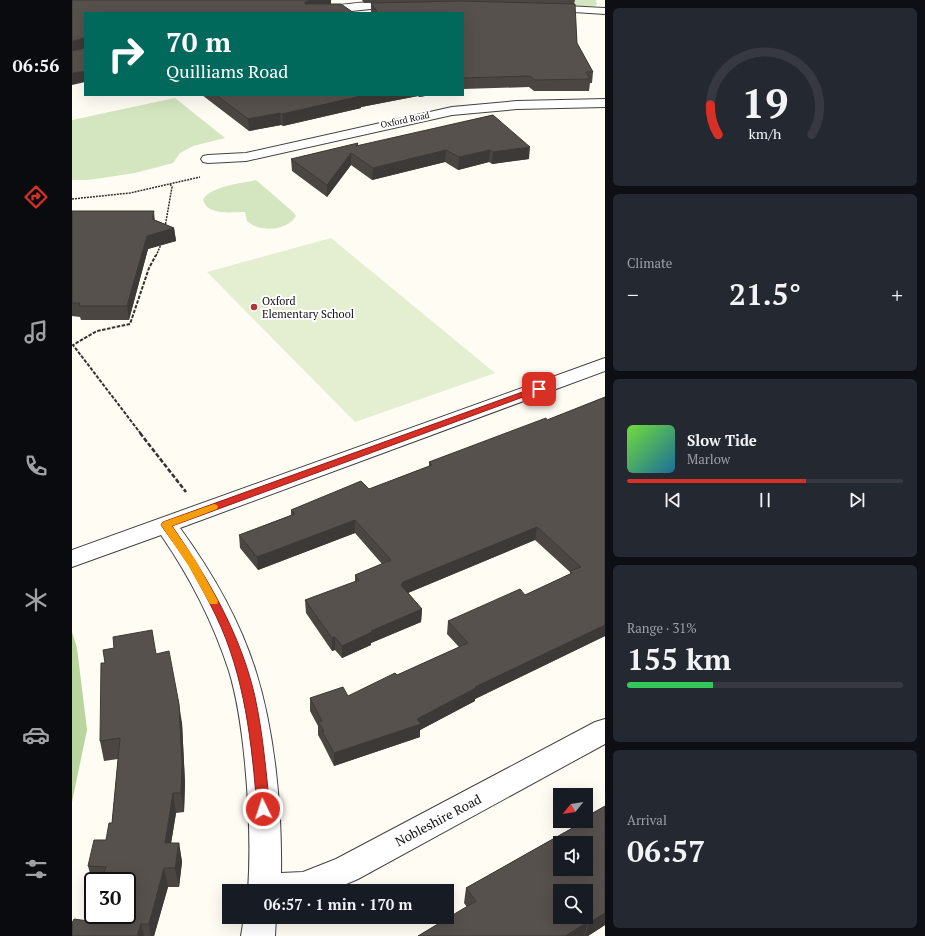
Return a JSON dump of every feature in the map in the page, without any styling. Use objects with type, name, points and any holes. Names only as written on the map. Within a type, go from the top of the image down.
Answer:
[{"type":"street","points":[[318,12],[364,5],[411,3]]},
{"type":"street","points":[[532,7],[605,11]]},
{"type":"street","name":"Oxford Road","points":[[208,158],[246,157],[457,110],[517,105],[605,103]]},
{"type":"street","points":[[72,559],[605,364]]},
{"type":"street","points":[[166,525],[193,563],[222,617],[235,648],[244,678],[252,712],[259,759],[265,836],[263,884]]},
{"type":"street","name":"Nobleshire Road","points":[[311,884],[347,869],[605,730]]},
{"type":"street","points":[[258,936],[260,924]]},
{"type":"path","points":[[72,199],[130,193],[206,176]]},
{"type":"path","points":[[165,232],[172,187],[170,184]]},
{"type":"path","points":[[163,238],[159,250],[149,268],[130,324],[97,331],[73,345],[186,492]]},
{"type":"green space","points":[[522,0],[596,0],[597,5],[587,7],[521,4]]},
{"type":"green space","points":[[175,98],[225,138],[193,146],[180,153],[173,163],[135,173],[88,180],[72,180],[72,120]]},
{"type":"green space","points":[[256,180],[293,212],[296,216],[292,221],[280,227],[266,229],[252,225],[247,221],[245,212],[214,211],[205,204],[203,199],[208,194],[220,188]]},
{"type":"green space","points":[[331,238],[495,373],[355,422],[207,272]]},
{"type":"green space","points":[[72,632],[77,648],[87,730],[72,802]]},
{"type":"building","points":[[72,0],[309,0],[305,2],[305,4],[341,4],[353,12],[84,12],[84,38],[72,41]]},
{"type":"building","points":[[459,1],[575,4],[577,43],[593,72],[586,72],[590,79],[535,80],[530,76],[464,78],[464,12],[377,12],[371,3]]},
{"type":"building","points":[[84,48],[84,71],[72,73],[72,51]]},
{"type":"building","points":[[217,96],[361,96],[282,114],[280,113],[248,119]]},
{"type":"building","points":[[493,115],[530,147],[493,152],[490,150],[459,157],[446,150],[373,168],[351,153],[327,185],[291,159],[358,143],[356,146]]},
{"type":"building","points":[[72,211],[154,211],[152,219],[174,228],[147,236],[127,306],[79,306],[80,303],[72,303]]},
{"type":"building","points":[[605,397],[605,625],[475,687],[476,688],[417,719],[421,724],[334,753],[322,731],[324,731],[318,722],[322,721],[310,698],[343,687],[348,696],[395,673],[397,675],[468,643],[448,621],[520,589],[525,595],[572,573],[570,571],[581,567],[537,527],[403,582],[401,585],[422,609],[371,631],[372,632],[342,646],[335,637],[332,638],[305,600],[359,580],[355,575],[391,560],[355,520],[257,557],[239,535],[295,514],[291,510],[361,481],[369,489],[432,465],[429,462],[546,418],[547,420]]},
{"type":"building","points":[[152,630],[156,654],[169,651],[179,704],[182,763],[181,793],[173,793],[165,843],[179,843],[175,868],[164,868],[149,924],[141,924],[137,936],[72,936],[72,923],[74,919],[84,920],[84,924],[136,924],[136,872],[104,872],[106,867],[88,866],[94,840],[106,840],[109,823],[112,823],[120,738],[100,741],[101,663],[105,663],[103,650],[114,648],[113,637]]},
{"type":"building","points":[[605,806],[605,913],[593,920],[593,884],[553,884],[553,924],[585,924],[565,936],[418,936],[438,924],[454,924],[454,914],[476,901],[466,888],[553,839],[553,876],[593,876],[593,836],[558,836],[573,828],[593,828],[593,813]]},
{"type":"slow traffic","points":[[213,601],[193,563],[166,525],[214,507]]},
{"type":"place","name":"Oxford Elementary School","points":[[254,307]]},
{"type":"route","points":[[263,809],[259,759],[249,696],[235,648],[222,617],[193,563],[166,525],[539,389]]}]
